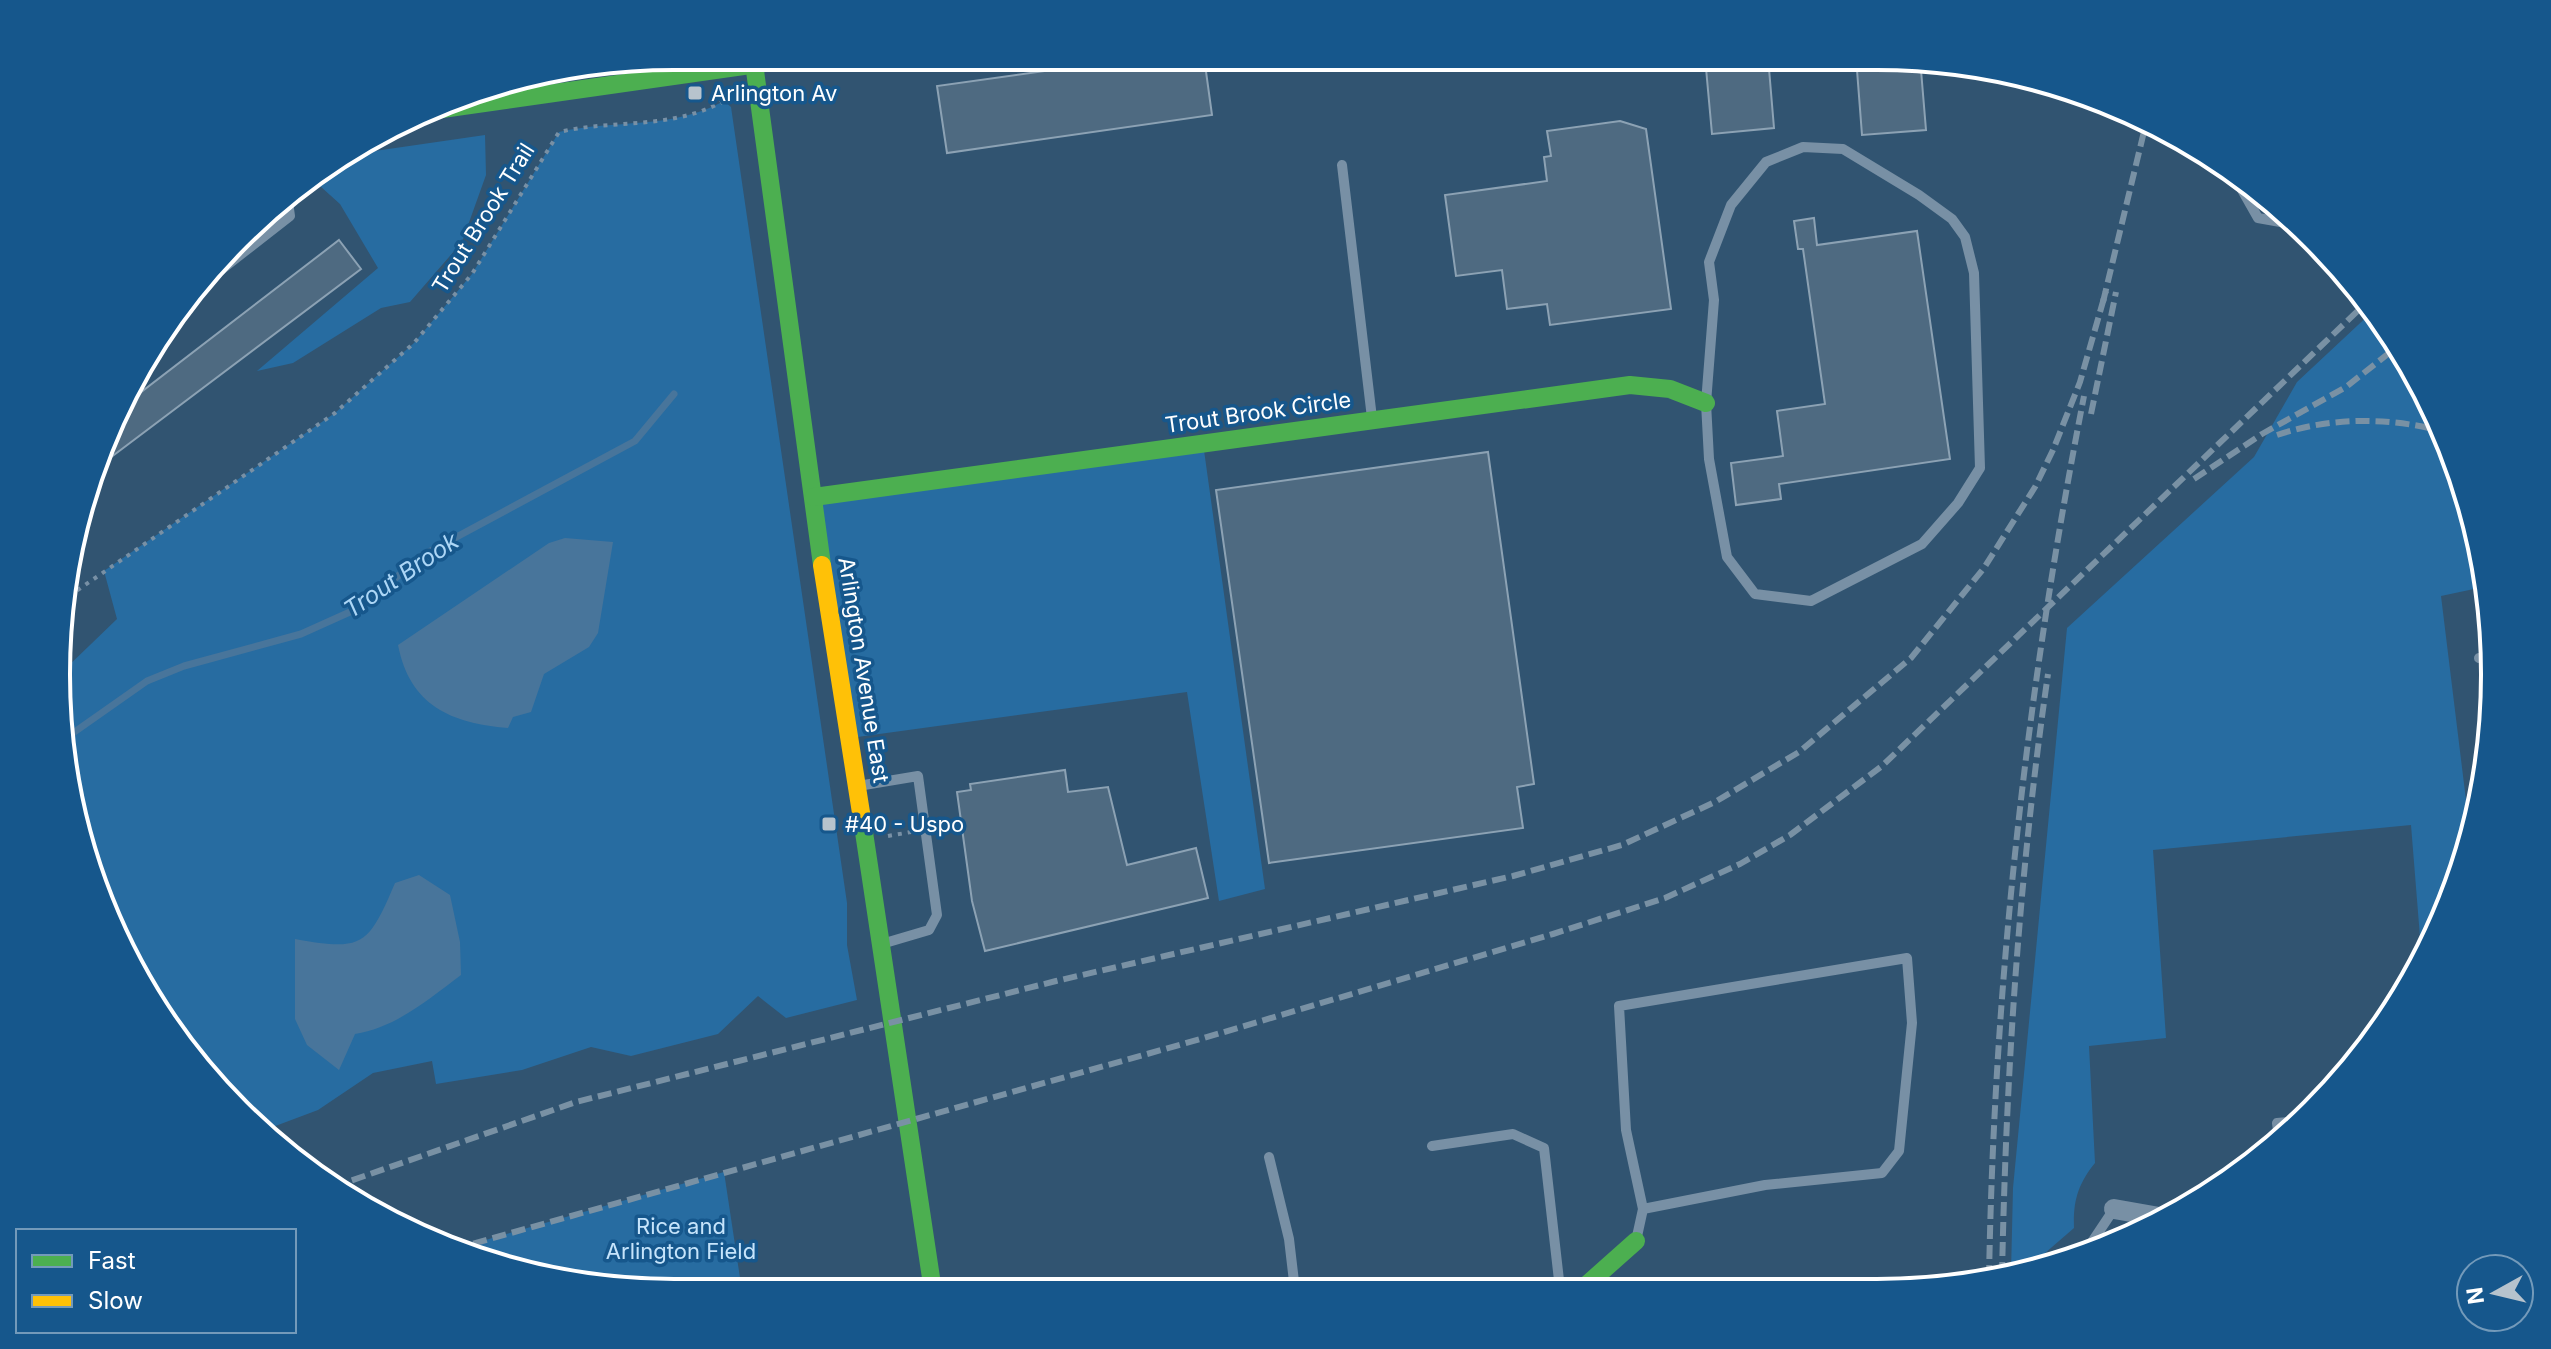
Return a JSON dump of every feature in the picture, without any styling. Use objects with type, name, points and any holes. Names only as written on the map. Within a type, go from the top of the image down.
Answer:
[{"type":"street","points":[[528,89],[680,70]]},
{"type":"street","name":"Arlington Avenue East","points":[[754,70],[814,497],[931,1279]]},
{"type":"street","name":"Trout Brook Circle","points":[[814,497],[1630,385],[1656,385],[1683,391],[1706,403]]},
{"type":"street","points":[[2114,1209],[2148,1215]]},
{"type":"street","points":[[1593,1279],[1636,1241]]},
{"type":"lane","points":[[1803,147],[1843,149],[1919,195],[1952,219],[1965,237],[1974,273],[1980,468],[1958,503],[1922,544],[1811,601],[1755,594],[1727,557],[1709,459],[1706,403],[1714,300],[1709,262],[1731,205],[1766,162],[1803,147]]},
{"type":"lane","points":[[1342,165],[1372,420]]},
{"type":"lane","points":[[2246,196],[2258,218],[2276,221]]},
{"type":"lane","points":[[238,256],[290,216],[289,209]]},
{"type":"lane","points":[[857,786],[918,776],[937,915],[929,930],[883,944]]},
{"type":"lane","points":[[1636,1241],[1643,1209],[1626,1130],[1619,1006],[1907,958],[1912,1023],[1899,1151],[1882,1173],[1765,1185],[1643,1209]]},
{"type":"lane","points":[[1432,1146],[1513,1134],[1544,1148],[1559,1279]]},
{"type":"lane","points":[[1269,1157],[1289,1239],[1294,1279]]},
{"type":"lane","points":[[2095,1238],[2114,1209]]},
{"type":"path","name":"Trout Brook Trail","points":[[76,591],[335,413],[414,343],[472,274],[559,132],[672,121],[697,114],[724,101]]},
{"type":"path","points":[[886,837],[925,830]]},
{"type":"green space","points":[[724,101],[731,107],[847,903],[847,945],[857,1000],[786,1018],[758,996],[718,1034],[631,1056],[591,1047],[522,1070],[436,1084],[432,1061],[373,1073],[318,1110],[274,1127],[220,1073],[172,1010],[132,942],[102,869],[75,753],[70,674],[70,664],[117,619],[104,571],[335,413],[414,343],[472,274],[559,132],[663,120],[704,110]]},
{"type":"green space","points":[[485,135],[486,175],[462,242],[410,302],[381,308],[293,363],[257,371],[378,268],[340,204],[320,186],[371,152]]},
{"type":"green space","points":[[2365,319],[2419,407],[2449,480],[2475,589],[2441,596],[2466,803],[2449,869],[2420,939],[2411,825],[2153,850],[2166,1038],[2089,1046],[2095,1163],[2078,1193],[2074,1228],[2042,1255],[2011,1263],[2013,1188],[2067,628],[2254,457],[2297,382]]},
{"type":"green space","points":[[1203,443],[1265,889],[1219,901],[1187,692],[850,738],[814,497]]},
{"type":"green space","name":"Rice and Arlington Field","points":[[724,1172],[740,1279],[635,1278],[596,1274],[518,1258],[472,1244]]},
{"type":"shaded area","points":[[565,538],[613,542],[598,633],[589,647],[544,674],[531,712],[513,717],[508,728],[468,722],[436,708],[412,683],[398,645],[549,543]]},
{"type":"shaded area","points":[[419,875],[450,895],[460,942],[461,975],[398,1019],[355,1034],[339,1070],[307,1045],[295,1019],[295,939],[335,944],[360,940],[377,920],[395,883]]},
{"type":"building","points":[[1052,70],[1206,70],[1212,115],[947,153],[937,86]]},
{"type":"building","points":[[1706,70],[1769,70],[1774,128],[1712,134]]},
{"type":"building","points":[[1857,70],[1921,72],[1926,130],[1862,135]]},
{"type":"building","points":[[1620,121],[1646,129],[1671,309],[1550,325],[1547,304],[1507,309],[1502,270],[1456,276],[1445,195],[1547,181],[1544,157],[1551,156],[1547,131]]},
{"type":"building","points":[[1814,218],[1817,245],[1917,231],[1950,459],[1779,484],[1781,499],[1736,505],[1731,463],[1783,456],[1777,411],[1825,404],[1803,249],[1798,249],[1794,221]]},
{"type":"building","points":[[339,240],[361,269],[110,458],[139,394]]},
{"type":"building","points":[[1488,452],[1534,784],[1517,787],[1523,828],[1269,863],[1216,490]]},
{"type":"building","points":[[1065,770],[1068,792],[1108,787],[1127,865],[1196,848],[1208,898],[985,951],[972,901],[957,792],[971,790],[970,784]]},
{"type":"waterway","name":"Trout Brook","points":[[73,733],[147,681],[184,666],[301,634],[361,607],[423,555],[635,441],[674,394]]},
{"type":"railway","points":[[2103,302],[2144,132]]},
{"type":"railway","points":[[347,1182],[576,1102],[1056,981],[1513,876],[1622,845],[1715,802],[1799,752],[1911,658],[1984,568],[2035,487],[2053,450],[2080,382],[2106,291]]},
{"type":"railway","points":[[2091,414],[2116,292]]},
{"type":"railway","points":[[472,1244],[1204,1038],[1553,934],[1665,898],[1740,864],[1790,835],[1882,766],[2358,310]]},
{"type":"railway","points":[[2194,479],[2262,434],[2346,387],[2388,354]]},
{"type":"railway","points":[[1989,1268],[1998,1057],[2017,835],[2046,615],[2084,396]]},
{"type":"railway","points":[[2277,435],[2338,422],[2380,421],[2428,428]]},
{"type":"railway","points":[[2002,1265],[2016,974],[2029,824],[2048,674]]},
{"type":"traffic: fast","points":[[473,105],[716,70]]},
{"type":"traffic: fast","points":[[755,70],[822,565]]},
{"type":"traffic: fast","points":[[814,497],[1630,385],[1670,389],[1706,403]]},
{"type":"traffic: fast","points":[[862,819],[931,1279]]},
{"type":"traffic: fast","points":[[1593,1279],[1636,1241]]},
{"type":"traffic: slow","points":[[822,565],[862,819]]},
{"type":"place","name":"Arlington Av","points":[[695,93]]},
{"type":"place","name":"#40 - Uspo","points":[[829,824]]}]
